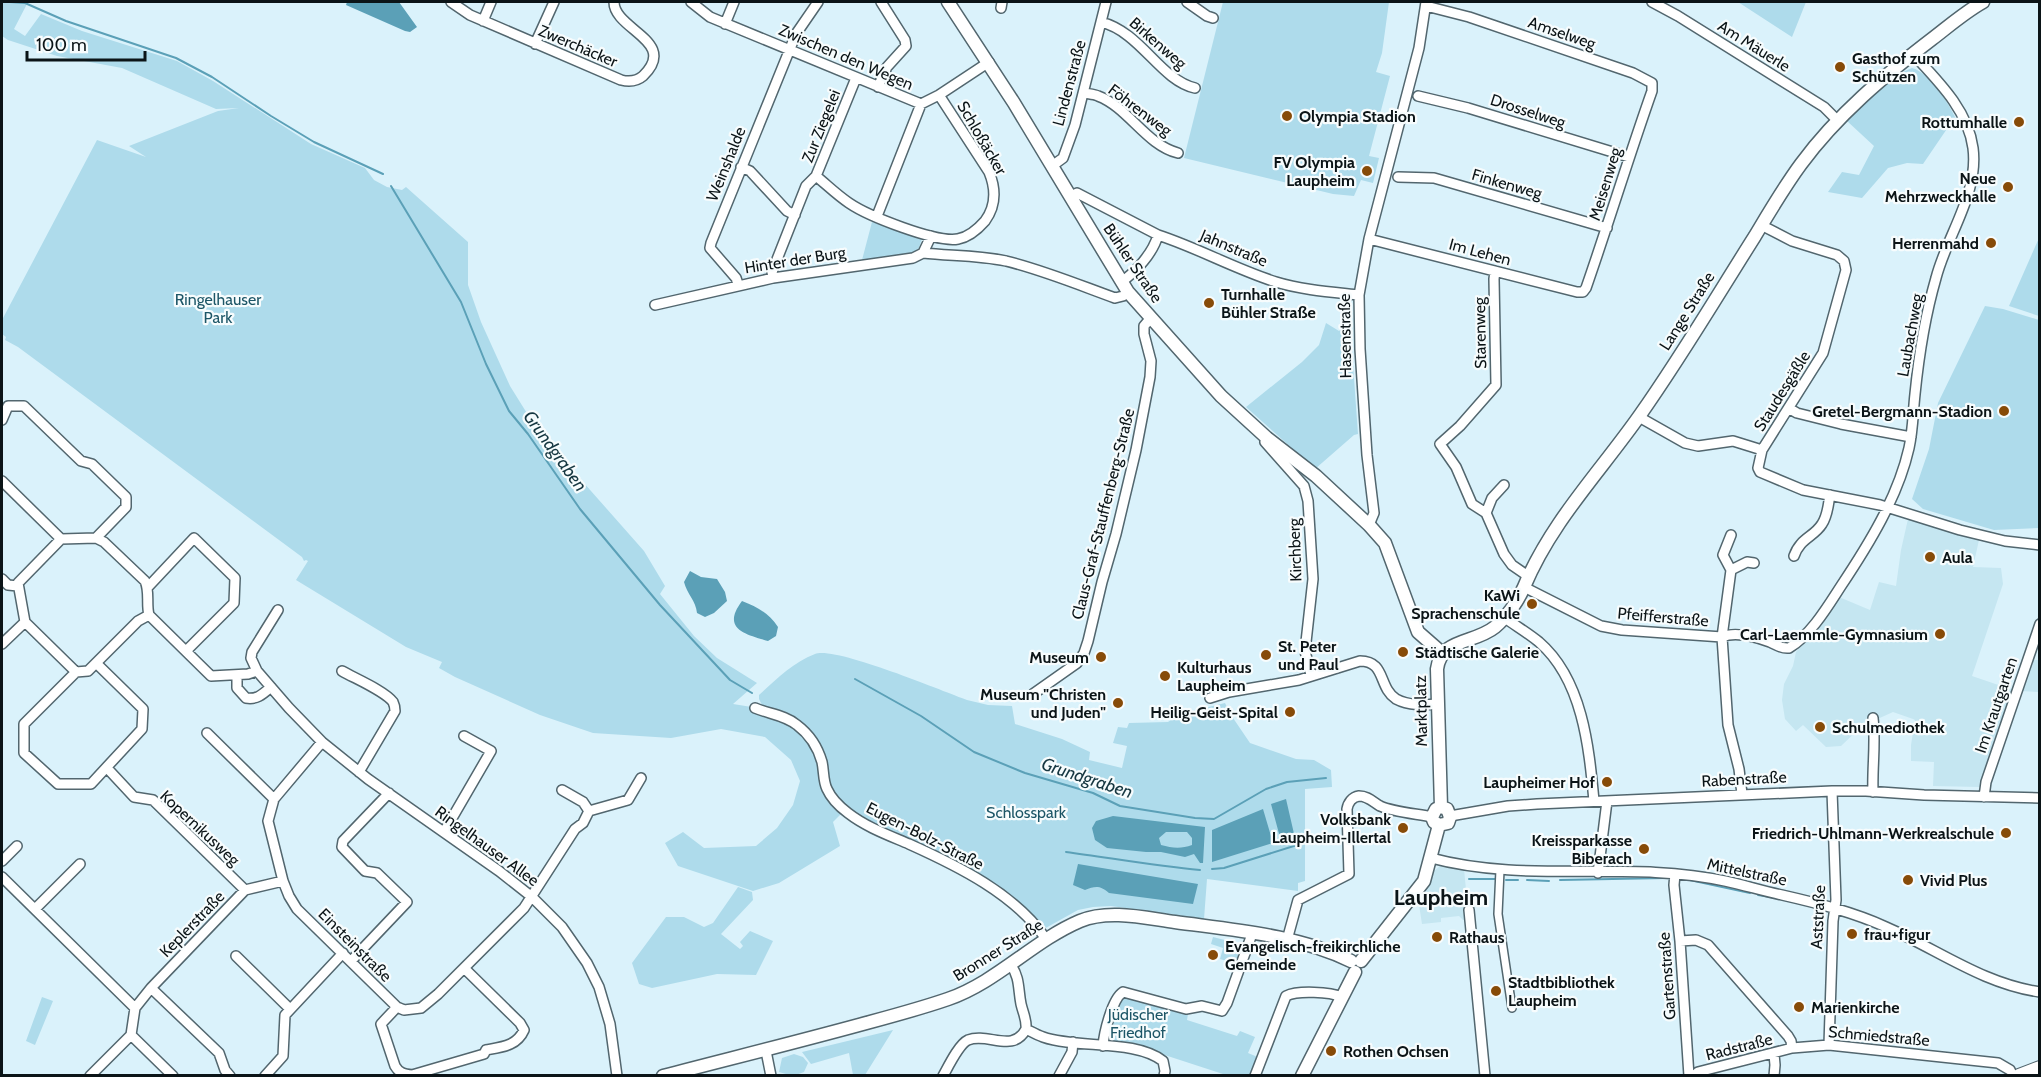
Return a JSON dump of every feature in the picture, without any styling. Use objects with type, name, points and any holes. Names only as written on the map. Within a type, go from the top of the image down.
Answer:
[{"type":"main road","points":[[2019,1076],[2040,1068]]},
{"type":"street","name":"Zwerchäcker","points":[[451,2],[483,21],[628,82],[639,79],[647,71],[652,62],[653,52],[647,40],[616,12],[614,2]]},
{"type":"street","points":[[483,21],[491,2]]},
{"type":"street","points":[[535,44],[554,2]]},
{"type":"street","name":"Zwischen den Wegen","points":[[691,2],[710,17],[725,24],[921,104],[939,95],[989,62]]},
{"type":"street","points":[[725,24],[734,2]]},
{"type":"street","name":"Weinshalde","points":[[738,284],[736,278],[710,248],[711,243],[796,34],[818,2]]},
{"type":"street","points":[[878,87],[887,67],[906,46],[881,2]]},
{"type":"street","name":"Bühler Straße","points":[[948,2],[989,62],[1125,287],[1150,319],[1221,396],[1267,438],[1316,476],[1369,525]]},
{"type":"street","name":"Lindenstraße","points":[[1052,166],[1063,158],[1084,93],[1106,2]]},
{"type":"street","points":[[1187,2],[1213,18]]},
{"type":"street","name":"Am Mäuerle","points":[[1652,2],[1824,107],[1838,121]]},
{"type":"street","name":"Lange Straße","points":[[1442,653],[1482,635],[1505,618],[1546,542],[1586,485],[1639,417],[1803,162],[1838,121],[1913,54],[1975,3]]},
{"type":"street","name":"Amselweg","points":[[1426,4],[1469,16],[1633,73],[1652,83]]},
{"type":"street","name":"Hasenstraße","points":[[1369,525],[1374,513],[1367,455],[1359,295],[1369,239],[1419,48],[1426,4]]},
{"type":"street","name":"Birkenweg","points":[[1101,22],[1126,33],[1179,82],[1195,88]]},
{"type":"street","name":"Laubachweg","points":[[1722,637],[1730,633],[1766,641],[1784,649],[1794,645],[1811,627],[1857,563],[1887,507],[1904,468],[1911,437],[1921,344],[1930,298],[1940,264],[1966,199],[1974,164],[1973,148],[1964,118],[1942,86],[1913,54]]},
{"type":"street","name":"Zur Ziegelei","points":[[773,278],[772,272],[807,186],[816,176],[856,78]]},
{"type":"street","name":"Meisenweg","points":[[1583,292],[1607,228],[1652,91],[1652,83]]},
{"type":"street","name":"Föhrenweg","points":[[1084,93],[1099,96],[1160,145],[1178,153]]},
{"type":"street","name":"Schloßäcker","points":[[939,95],[989,172],[993,183],[994,194],[990,213],[980,226],[967,236]]},
{"type":"street","name":"Drosselweg","points":[[1418,96],[1468,108],[1629,157]]},
{"type":"street","points":[[877,216],[921,104]]},
{"type":"street","points":[[741,167],[750,171],[787,211],[795,215]]},
{"type":"street","points":[[816,176],[848,202],[877,216],[930,236],[951,239],[967,236],[969,255]]},
{"type":"street","name":"Finkenweg","points":[[1398,177],[1434,178],[1607,228]]},
{"type":"street","name":"Jahnstraße","points":[[1071,196],[1077,193],[1158,235],[1186,244],[1276,282],[1296,287],[1359,295]]},
{"type":"street","name":"Staudesgäßle","points":[[1761,225],[1792,241],[1836,255],[1844,261],[1846,270],[1824,353],[1762,450]]},
{"type":"street","points":[[1125,287],[1131,275],[1155,244],[1158,235]]},
{"type":"street","points":[[923,253],[930,236]]},
{"type":"street","name":"Im Lehen","points":[[1369,239],[1583,292]]},
{"type":"street","name":"Hinter der Burg","points":[[655,305],[738,284],[913,258],[923,253],[969,255],[1004,261],[1028,267],[1116,298],[1123,296],[1125,287]]},
{"type":"street","name":"Starenweg","points":[[1440,444],[1460,426],[1496,385],[1494,279],[1496,271]]},
{"type":"street","name":"Claus-Graf-Stauffenberg-Straße","points":[[1033,694],[1077,663],[1088,641],[1101,582],[1116,534],[1134,460],[1150,377],[1150,361],[1144,334],[1144,326],[1150,319]]},
{"type":"street","points":[[2,420],[8,406],[24,406],[81,461],[92,464],[126,497],[126,507],[96,538]]},
{"type":"street","points":[[1790,409],[1797,413],[1841,424],[1911,437]]},
{"type":"street","points":[[1639,417],[1685,443],[1698,446],[1733,441],[1762,450],[1758,468],[1764,475],[1803,490],[1887,507],[1960,530],[2005,541],[2040,545]]},
{"type":"street","name":"Kirchberg","points":[[1267,438],[1265,442],[1271,450],[1293,471],[1304,486],[1308,501],[1312,579],[1305,651],[1311,675]]},
{"type":"street","name":"Pfeifferstraße","points":[[1440,444],[1456,467],[1472,504],[1486,513],[1504,554],[1526,581],[1601,626],[1622,630],[1722,637],[1728,725],[1739,769],[1742,794]]},
{"type":"street","points":[[2,481],[60,539]]},
{"type":"street","points":[[1486,513],[1492,498],[1504,485]]},
{"type":"street","points":[[1794,556],[1798,546],[1822,525],[1830,495]]},
{"type":"street","points":[[1369,525],[1385,543],[1416,628],[1421,636],[1442,653]]},
{"type":"street","points":[[1722,637],[1731,570],[1723,555],[1731,535]]},
{"type":"street","points":[[76,672],[25,622],[18,586],[20,580],[60,539],[96,538],[104,542],[146,582],[149,615],[212,675],[237,675],[257,671],[251,658],[252,652],[278,610]]},
{"type":"street","points":[[148,587],[195,538],[235,578],[234,603],[186,651]]},
{"type":"street","points":[[1731,570],[1747,562],[1754,563]]},
{"type":"street","points":[[2,579],[8,585],[18,586]]},
{"type":"street","points":[[96,663],[143,709],[142,729],[90,784],[58,784],[24,753],[24,724],[76,672],[88,671],[96,663],[138,621],[149,615]]},
{"type":"street","points":[[1505,618],[1540,643],[1560,666],[1568,681],[1574,695],[1590,757],[1594,801]]},
{"type":"street","points":[[2,644],[25,622]]},
{"type":"street","name":"Im Krautgarten","points":[[1984,797],[1986,782],[2040,624]]},
{"type":"street","name":"Marktplatz","points":[[1302,1076],[1356,965],[1424,881],[1441,816],[1437,669],[1438,658],[1442,653]]},
{"type":"street","points":[[1210,698],[1229,692],[1299,680],[1360,661],[1367,661],[1377,668],[1394,698],[1419,705],[1438,704]]},
{"type":"street","name":"Ringelhauser Allee","points":[[257,671],[322,742],[358,772],[532,897],[572,940],[593,975],[610,1024],[617,1076]]},
{"type":"street","points":[[342,671],[391,700],[395,711],[358,772]]},
{"type":"street","points":[[237,675],[237,688],[246,698],[253,699],[261,696],[271,687]]},
{"type":"street","name":"Eugen-Bolz-Straße","points":[[755,708],[785,718],[809,736],[822,763],[826,789],[837,804],[848,813],[866,825],[973,876],[1030,918],[1046,939]]},
{"type":"street","points":[[1872,792],[1876,738],[1873,718]]},
{"type":"street","points":[[207,733],[274,799],[322,742]]},
{"type":"street","points":[[444,832],[491,751],[464,735]]},
{"type":"street","name":"Kopernikusweg","points":[[106,768],[134,797],[153,800],[245,890]]},
{"type":"street","points":[[464,968],[520,1023],[524,1030],[523,1034],[513,1045],[486,1050],[484,1054],[412,1075],[401,1074],[381,1024],[397,1006],[404,1010],[421,1008],[428,1004],[464,968],[517,915],[532,897],[575,829],[583,824],[590,811],[628,800],[641,778]]},
{"type":"street","points":[[562,790],[583,802],[590,811]]},
{"type":"street","name":"Rabenstraße","points":[[1441,816],[1508,806],[1832,791],[2040,798]]},
{"type":"street","name":"Aststraße","points":[[1829,1045],[1836,900],[1832,791]]},
{"type":"street","points":[[351,961],[407,902],[377,873],[365,871],[342,847],[343,841],[389,793]]},
{"type":"street","points":[[1287,940],[1298,900],[1349,874],[1347,809],[1350,801],[1355,797],[1364,797],[1384,807],[1441,816]]},
{"type":"street","name":"Einsteinstraße","points":[[274,799],[268,821],[289,896],[297,909],[397,1006]]},
{"type":"street","points":[[1598,873],[1607,801]]},
{"type":"street","points":[[2,861],[17,846]]},
{"type":"street","name":"Mittelstraße","points":[[1431,858],[1465,866],[1500,870],[1675,874],[1723,880],[1835,909],[1886,927],[1983,976],[2008,985],[2040,992]]},
{"type":"street","points":[[35,909],[80,864]]},
{"type":"street","points":[[1500,870],[1498,914],[1512,1008]]},
{"type":"street","name":"Gartenstraße","points":[[1675,874],[1689,1076]]},
{"type":"street","points":[[2,877],[135,1008],[131,1035],[90,1076]]},
{"type":"street","name":"Keplerstraße","points":[[135,1008],[151,988],[245,890],[283,881]]},
{"type":"street","points":[[1469,910],[1485,1076]]},
{"type":"street","name":"Bronner Straße","points":[[663,1076],[766,1051],[950,999],[1011,965],[1046,939],[1083,920],[1114,915],[1287,940],[1338,955],[1356,965]]},
{"type":"street","points":[[1102,1046],[1116,999],[1123,992],[1186,1009],[1202,1006],[1221,1011],[1227,1003],[1252,934]]},
{"type":"street","points":[[1680,940],[1696,940],[1708,945],[1788,1036],[1792,1048]]},
{"type":"street","points":[[265,1076],[283,1056],[285,1015],[343,953]]},
{"type":"street","points":[[236,956],[290,1009]]},
{"type":"street","points":[[943,1076],[963,1044],[968,1040],[1014,1041],[1021,1037],[1026,1029],[1027,1023],[1021,1004],[1018,979],[1011,965]]},
{"type":"street","points":[[151,988],[219,1053],[225,1070],[230,1076]]},
{"type":"street","points":[[1255,1076],[1286,996],[1292,993],[1323,993],[1342,997]]},
{"type":"street","points":[[1026,1029],[1044,1038],[1136,1050],[1154,1056],[1163,1061],[1164,1076]]},
{"type":"street","points":[[131,1035],[173,1076]]},
{"type":"street","points":[[1059,1076],[1072,1052],[1073,1042]]},
{"type":"street","name":"Schmiedstraße","points":[[1792,1048],[1829,1045],[1998,1063],[2010,1070],[2013,1076]]},
{"type":"street","name":"Radstraße","points":[[1694,1076],[1698,1072],[1792,1048]]},
{"type":"street","points":[[766,1051],[771,1075],[766,1076]]},
{"type":"street","points":[[1774,1054],[1776,1065],[1774,1076]]},
{"type":"shaded area","points":[[347,2],[399,2],[417,27],[410,32],[405,31],[346,5]]},
{"type":"shaded area","points":[[1908,519],[1979,540],[1973,567],[2001,568],[2003,584],[1972,676],[2013,690],[1980,787],[1933,786],[1934,762],[1911,761],[1915,720],[1893,712],[1862,726],[1841,746],[1826,747],[1803,725],[1796,731],[1785,719],[1782,700],[1784,684],[1793,666],[1796,652],[1839,597],[1870,610],[1879,582],[1896,586]]},
{"type":"shaded area","points":[[690,571],[701,577],[717,579],[725,592],[727,601],[714,613],[705,617],[697,613],[685,586],[684,582]]},
{"type":"shaded area","points":[[742,601],[758,608],[771,618],[778,627],[776,636],[768,641],[738,629],[734,618]]},
{"type":"shaded area","points":[[2030,660],[2039,660],[2039,692],[2020,691]]},
{"type":"shaded area","points":[[1286,799],[1295,838],[1281,841],[1271,804]]},
{"type":"shaded area","points":[[1263,809],[1273,843],[1212,862],[1212,830]]},
{"type":"shaded area","points":[[1113,816],[1205,827],[1203,863],[1200,863],[1194,854],[1185,857],[1161,852],[1107,848],[1095,840],[1092,828],[1096,821]],"holes":[[[1166,832],[1187,832],[1192,838],[1192,845],[1176,848],[1161,845],[1159,838]]]},
{"type":"shaded area","points":[[1078,864],[1198,884],[1193,904],[1109,893],[1097,887],[1085,890],[1073,885]]},
{"type":"shaded area","points":[[1441,865],[1464,869],[1469,920],[1463,920],[1459,916],[1441,918],[1441,922],[1422,924],[1418,898],[1434,871]]},
{"type":"green space","points":[[2,2],[28,2],[14,29],[25,36],[41,14],[82,31],[177,61],[213,81],[311,144],[365,168],[374,180],[387,187],[402,190],[406,187],[468,242],[468,285],[481,322],[510,386],[538,431],[644,551],[665,586],[660,594],[694,636],[717,658],[757,683],[733,704],[764,709],[759,695],[772,683],[807,657],[826,653],[913,679],[967,700],[988,705],[1012,706],[1015,724],[1062,739],[1090,752],[1089,760],[1122,768],[1127,746],[1113,743],[1118,727],[1127,728],[1129,723],[1168,722],[1180,714],[1225,703],[1250,743],[1296,759],[1314,760],[1331,770],[1332,787],[1305,789],[1305,881],[1298,883],[1298,891],[1207,879],[1204,919],[1111,906],[1093,907],[1078,910],[1042,930],[974,874],[867,823],[839,804],[841,814],[833,822],[840,846],[779,883],[753,891],[678,866],[665,843],[683,832],[704,848],[756,846],[777,828],[793,805],[800,781],[791,760],[765,737],[721,729],[671,738],[593,733],[540,715],[455,677],[439,668],[442,662],[406,647],[296,580],[308,561],[304,561],[302,557],[18,347],[5,340],[6,337],[2,334],[2,320],[97,140],[146,157],[129,146],[218,111],[239,108],[216,109],[122,68],[57,56],[8,40],[2,36]]},
{"type":"green space","name":"Olympia Stadion","points":[[1223,2],[1389,2],[1382,53],[1376,72],[1390,76],[1369,156],[1379,158],[1373,183],[1361,180],[1354,196],[1333,194],[1184,158]]},
{"type":"green space","points":[[1738,2],[1806,2],[1792,37]]},
{"type":"green space","points":[[1912,68],[1931,81],[1955,117],[1923,164],[1907,163],[1888,168],[1862,198],[1828,192],[1842,172],[1859,175],[1874,146],[1847,121],[1885,84]]},
{"type":"green space","points":[[872,222],[922,238],[919,248],[911,254],[862,260]]},
{"type":"green space","points":[[2039,238],[2039,316],[2009,306]]},
{"type":"green space","points":[[1985,306],[2039,320],[2039,528],[1994,530],[1923,509],[1912,499],[1929,449],[1938,403]]},
{"type":"green space","points":[[1350,322],[1358,434],[1315,469],[1246,407],[1302,362],[1319,345],[1326,323],[1339,331]]},
{"type":"green space","points":[[738,887],[752,892],[753,900],[721,934],[740,949],[743,946],[740,942],[750,931],[773,941],[756,975],[717,974],[652,988],[639,984],[632,963],[666,917],[684,917],[704,927],[713,923]]},
{"type":"green space","points":[[1213,937],[1240,944],[1239,948],[1242,949],[1237,964],[1220,959],[1223,948],[1211,944]]},
{"type":"green space","name":"Jüdischer Friedhof","points":[[1125,995],[1188,1014],[1187,1020],[1237,1036],[1240,1031],[1255,1037],[1248,1053],[1260,1058],[1252,1075],[1226,1075],[1137,1046],[1110,1043],[1107,1037],[1119,1000]]},
{"type":"green space","points":[[42,997],[53,1001],[35,1045],[26,1041]]},
{"type":"green space","points":[[893,1030],[865,1075],[853,1075],[849,1053],[811,1064],[802,1052]]},
{"type":"green space","points":[[794,1054],[803,1057],[808,1063],[804,1072],[793,1076],[779,1072],[782,1058]]},
{"type":"waterway","name":"Grundgraben","points":[[10,2],[25,3],[66,21],[176,58],[212,77],[314,142],[383,174]]},
{"type":"waterway","name":"Grundgraben","points":[[391,186],[461,302],[486,364],[509,411],[528,434],[580,509],[660,605],[730,680],[752,693]]},
{"type":"waterway","name":"Grundgraben","points":[[855,679],[921,716],[974,752],[1025,773],[1093,793],[1120,806],[1214,819],[1266,789],[1287,782],[1326,778]]},
{"type":"waterway","points":[[1212,869],[1224,868],[1297,845]]},
{"type":"waterway","points":[[1066,852],[1200,870]]},
{"type":"waterway","points":[[1560,880],[1665,878]]},
{"type":"waterway","points":[[1469,879],[1496,879]]},
{"type":"waterway","points":[[1685,879],[1750,893]]},
{"type":"waterway","points":[[1506,880],[1518,880]]},
{"type":"waterway","points":[[1527,880],[1549,881]]},
{"type":"waterway","points":[[1758,895],[1776,898]]},
{"type":"place","name":"Gasthof zum Schützen","points":[[1840,67]]},
{"type":"place","name":"Olympia Stadion","points":[[1287,116]]},
{"type":"place","name":"Rottumhalle","points":[[2019,122]]},
{"type":"place","name":"FV Olympia Laupheim","points":[[1367,171]]},
{"type":"place","name":"Neue Mehrzweckhalle","points":[[2008,187]]},
{"type":"place","name":"Herrenmahd","points":[[1991,243]]},
{"type":"place","name":"Turnhalle Bühler Straße","points":[[1209,303]]},
{"type":"place","name":"Gretel-Bergmann-Stadion","points":[[2004,411]]},
{"type":"place","name":"Aula","points":[[1930,557]]},
{"type":"place","name":"KaWi Sprachenschule","points":[[1532,604]]},
{"type":"place","name":"Carl-Laemmle-Gymnasium","points":[[1940,634]]},
{"type":"place","name":"Städtische Galerie","points":[[1403,652]]},
{"type":"place","name":"St. Peter und Paul","points":[[1266,655]]},
{"type":"place","name":"Museum","points":[[1101,657]]},
{"type":"place","name":"Kulturhaus Laupheim","points":[[1165,676]]},
{"type":"place","name":"Museum \"Christen und Juden\"","points":[[1118,703]]},
{"type":"place","name":"Heilig-Geist-Spital","points":[[1290,712]]},
{"type":"place","name":"Schulmediothek","points":[[1820,727]]},
{"type":"place","name":"Laupheimer Hof","points":[[1607,782]]},
{"type":"place","name":"Volksbank Laupheim-Illertal","points":[[1403,828]]},
{"type":"place","name":"Friedrich-Uhlmann-Werkrealschule","points":[[2006,833]]},
{"type":"place","name":"Kreissparkasse Biberach","points":[[1644,849]]},
{"type":"place","name":"Vivid Plus","points":[[1908,880]]},
{"type":"place","name":"frau+figur","points":[[1852,934]]},
{"type":"place","name":"Rathaus","points":[[1437,937]]},
{"type":"place","name":"Evangelisch-freikirchliche Gemeinde","points":[[1213,955]]},
{"type":"place","name":"Stadtbibliothek Laupheim","points":[[1496,991]]},
{"type":"place","name":"Marienkirche","points":[[1799,1007]]},
{"type":"place","name":"Rothen Ochsen","points":[[1331,1051]]},
{"type":"district","name":"Laupheim","points":[[1441,897]]},
{"type":"park label","name":"Ringelhauser Park","points":[[218,308]]},
{"type":"park label","name":"Schlosspark","points":[[1026,812]]}]
